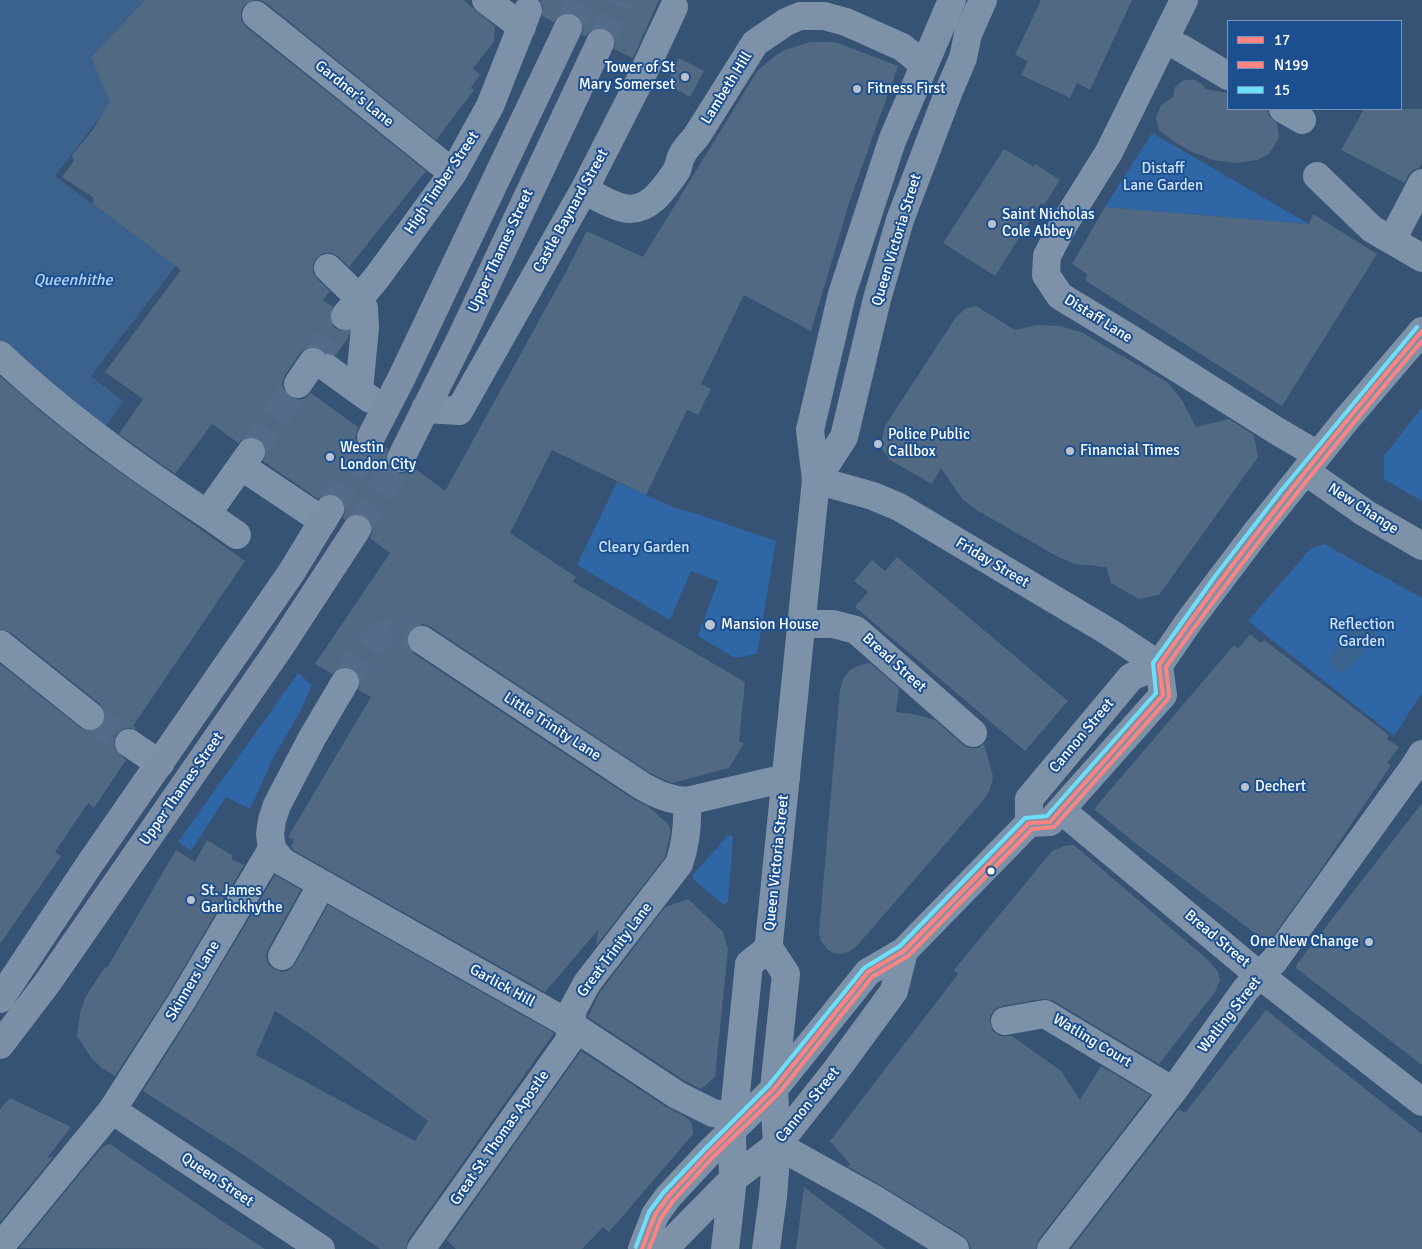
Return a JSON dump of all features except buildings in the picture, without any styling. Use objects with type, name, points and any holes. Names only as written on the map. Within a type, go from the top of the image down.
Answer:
[{"type":"main road","points":[[371,437],[401,379],[568,28]]},
{"type":"main road","name":"Upper Thames Street","points":[[400,458],[461,338],[600,43]]},
{"type":"main road","points":[[0,999],[290,573],[327,515]]},
{"type":"main road","name":"Upper Thames Street","points":[[1,1040],[48,982],[272,658],[357,529]]},
{"type":"street","name":"High Timber Street","points":[[352,307],[378,276],[453,173],[490,106],[525,19],[486,0]]},
{"type":"street","name":"Queen Victoria Street","points":[[766,1249],[777,1145],[774,1089],[786,974],[769,948],[816,480],[810,430],[842,294],[892,140],[952,0]]},
{"type":"street","name":"Queen Victoria Street","points":[[816,480],[844,437],[877,299],[900,220],[948,91],[963,58],[968,34],[982,0]]},
{"type":"street","name":"Distaff Lane","points":[[1184,0],[1109,152],[1061,229],[1047,256],[1046,275],[1060,296],[1277,431],[1312,463]]},
{"type":"street","name":"Castle Baynard Street","points":[[425,409],[459,411],[584,190],[639,82],[674,7]]},
{"type":"street","name":"Gardner's Lane","points":[[256,15],[453,173]]},
{"type":"street","name":"Lambeth Hill","points":[[584,190],[622,208],[633,210],[648,204],[658,196],[678,168],[680,157],[696,137],[755,43],[786,22],[800,16],[824,16],[846,22],[902,48],[924,65]]},
{"type":"street","points":[[1181,48],[1227,75]]},
{"type":"street","points":[[1317,176],[1372,229],[1422,258]]},
{"type":"street","points":[[1392,240],[1422,183]]},
{"type":"street","points":[[328,268],[352,307],[364,308],[365,316],[358,390]]},
{"type":"street","points":[[461,338],[469,340],[509,322]]},
{"type":"street","points":[[642,1249],[655,1215],[668,1197],[733,1124],[774,1089],[868,972],[904,951],[1029,823],[1050,822],[1163,695],[1159,665],[1190,620],[1312,463],[1422,331]]},
{"type":"street","points":[[0,355],[17,372],[99,439],[237,535]]},
{"type":"street","points":[[313,371],[358,390],[385,411]]},
{"type":"street","points":[[207,514],[246,459],[327,515]]},
{"type":"street","name":"New Change","points":[[1312,463],[1365,513],[1422,546]]},
{"type":"street","name":"Friday Street","points":[[816,480],[873,496],[899,507],[1102,628],[1159,665]]},
{"type":"street","name":"Bread Street","points":[[802,624],[833,624],[856,630],[973,734]]},
{"type":"street","name":"Little Trinity Lane","points":[[422,640],[642,786],[661,796],[673,800],[687,801]]},
{"type":"street","points":[[0,644],[90,716]]},
{"type":"street","name":"Cannon Street","points":[[1029,823],[1028,799],[1131,677],[1159,665]]},
{"type":"street","points":[[272,849],[270,834],[277,805],[312,738],[345,682]]},
{"type":"street","points":[[129,743],[160,764]]},
{"type":"street","name":"Watling Street","points":[[1051,1249],[1173,1091],[1246,989],[1274,961],[1418,761]]},
{"type":"street","name":"Queen Victoria Street","points":[[687,801],[786,778]]},
{"type":"street","name":"Great Trinity Lane","points":[[571,1025],[573,1009],[587,983],[679,864],[683,854],[688,818],[687,801]]},
{"type":"street","name":"Bread Street","points":[[1061,810],[1260,976],[1422,1102]]},
{"type":"street","name":"Garlick Hill","points":[[272,849],[283,862],[571,1025],[677,1095],[733,1124]]},
{"type":"street","name":"Skinners Lane","points":[[0,1247],[112,1110],[183,999],[272,849]]},
{"type":"street","points":[[282,956],[322,884]]},
{"type":"street","name":"Queen Victoria Street","points":[[725,1249],[733,1179],[733,1124],[749,964],[769,948]]},
{"type":"street","name":"Cannon Street","points":[[652,1249],[671,1242],[733,1179],[777,1145],[825,1086],[894,991],[904,951]]},
{"type":"street","name":"Watling Court","points":[[1005,1022],[1045,1014],[1173,1091]]},
{"type":"street","name":"Great St. Thomas Apostle","points":[[421,1249],[569,1041],[571,1025]]},
{"type":"street","name":"Queen Street","points":[[112,1110],[322,1249]]},
{"type":"street","points":[[777,1145],[874,1199],[955,1249]]},
{"type":"green space","name":"Distaff Lane Garden","points":[[1152,133],[1309,224],[1105,207]]},
{"type":"green space","points":[[1422,407],[1422,501],[1384,479],[1384,456]]},
{"type":"green space","name":"Cleary Garden","points":[[617,482],[675,508],[776,541],[757,654],[735,658],[698,636],[718,581],[691,571],[670,620],[577,565]]},
{"type":"green space","name":"Reflection Garden","points":[[1324,544],[1422,598],[1422,693],[1394,736],[1248,621],[1310,549]]},
{"type":"green space","points":[[298,673],[312,685],[300,712],[273,758],[250,809],[226,797],[191,851],[178,842]]},
{"type":"green space","points":[[731,835],[733,838],[728,902],[723,904],[694,880],[692,876],[727,836]]},
{"type":"water","name":"Queenhithe","points":[[0,0],[145,0],[91,57],[111,103],[55,176],[176,266],[91,376],[123,401],[100,436],[0,344]]},
{"type":"water","points":[[1362,620],[1373,627],[1375,634],[1362,654],[1345,672],[1338,672],[1329,663],[1331,657],[1346,633]]},
{"type":"tunnel","points":[[568,28],[581,0]]},
{"type":"tunnel","points":[[600,43],[619,0]]},
{"type":"tunnel","points":[[313,362],[345,316]]},
{"type":"tunnel","points":[[251,452],[298,384]]},
{"type":"tunnel","points":[[330,509],[371,437]]},
{"type":"tunnel","points":[[357,529],[401,458]]},
{"type":"tunnel","points":[[345,682],[366,649],[380,637],[389,633],[398,633],[422,640]]},
{"type":"tunnel","points":[[90,716],[129,743]]},
{"type":"transit line","name":"15","points":[[636,1247],[649,1212],[663,1193],[769,1085],[864,968],[900,946],[1025,818],[1047,816],[1156,693],[1153,663],[1216,575],[1281,491],[1417,327]]},
{"type":"transit line","name":"17","points":[[642,1249],[655,1215],[668,1197],[708,1154],[774,1089],[868,972],[904,951],[1029,823],[1050,822],[1163,695],[1159,665],[1287,495],[1422,331]]},
{"type":"transit line","name":"N199","points":[[649,1249],[661,1218],[673,1201],[712,1158],[779,1093],[872,977],[908,956],[1032,829],[1054,827],[1168,699],[1166,667],[1227,583],[1291,501],[1422,341]]},
{"type":"place","name":"Tower of St Mary Somerset","points":[[685,77]]},
{"type":"place","name":"Fitness First","points":[[857,89]]},
{"type":"place","name":"Saint Nicholas Cole Abbey","points":[[992,224]]},
{"type":"place","name":"Police Public Callbox","points":[[878,444]]},
{"type":"place","name":"Financial Times","points":[[1070,451]]},
{"type":"place","name":"Westin London City","points":[[330,457]]},
{"type":"place","name":"Mansion House","points":[[710,625]]},
{"type":"place","name":"Dechert","points":[[1245,787]]},
{"type":"place","name":"St. James Garlickhythe","points":[[191,900]]},
{"type":"place","name":"One New Change","points":[[1369,942]]}]
